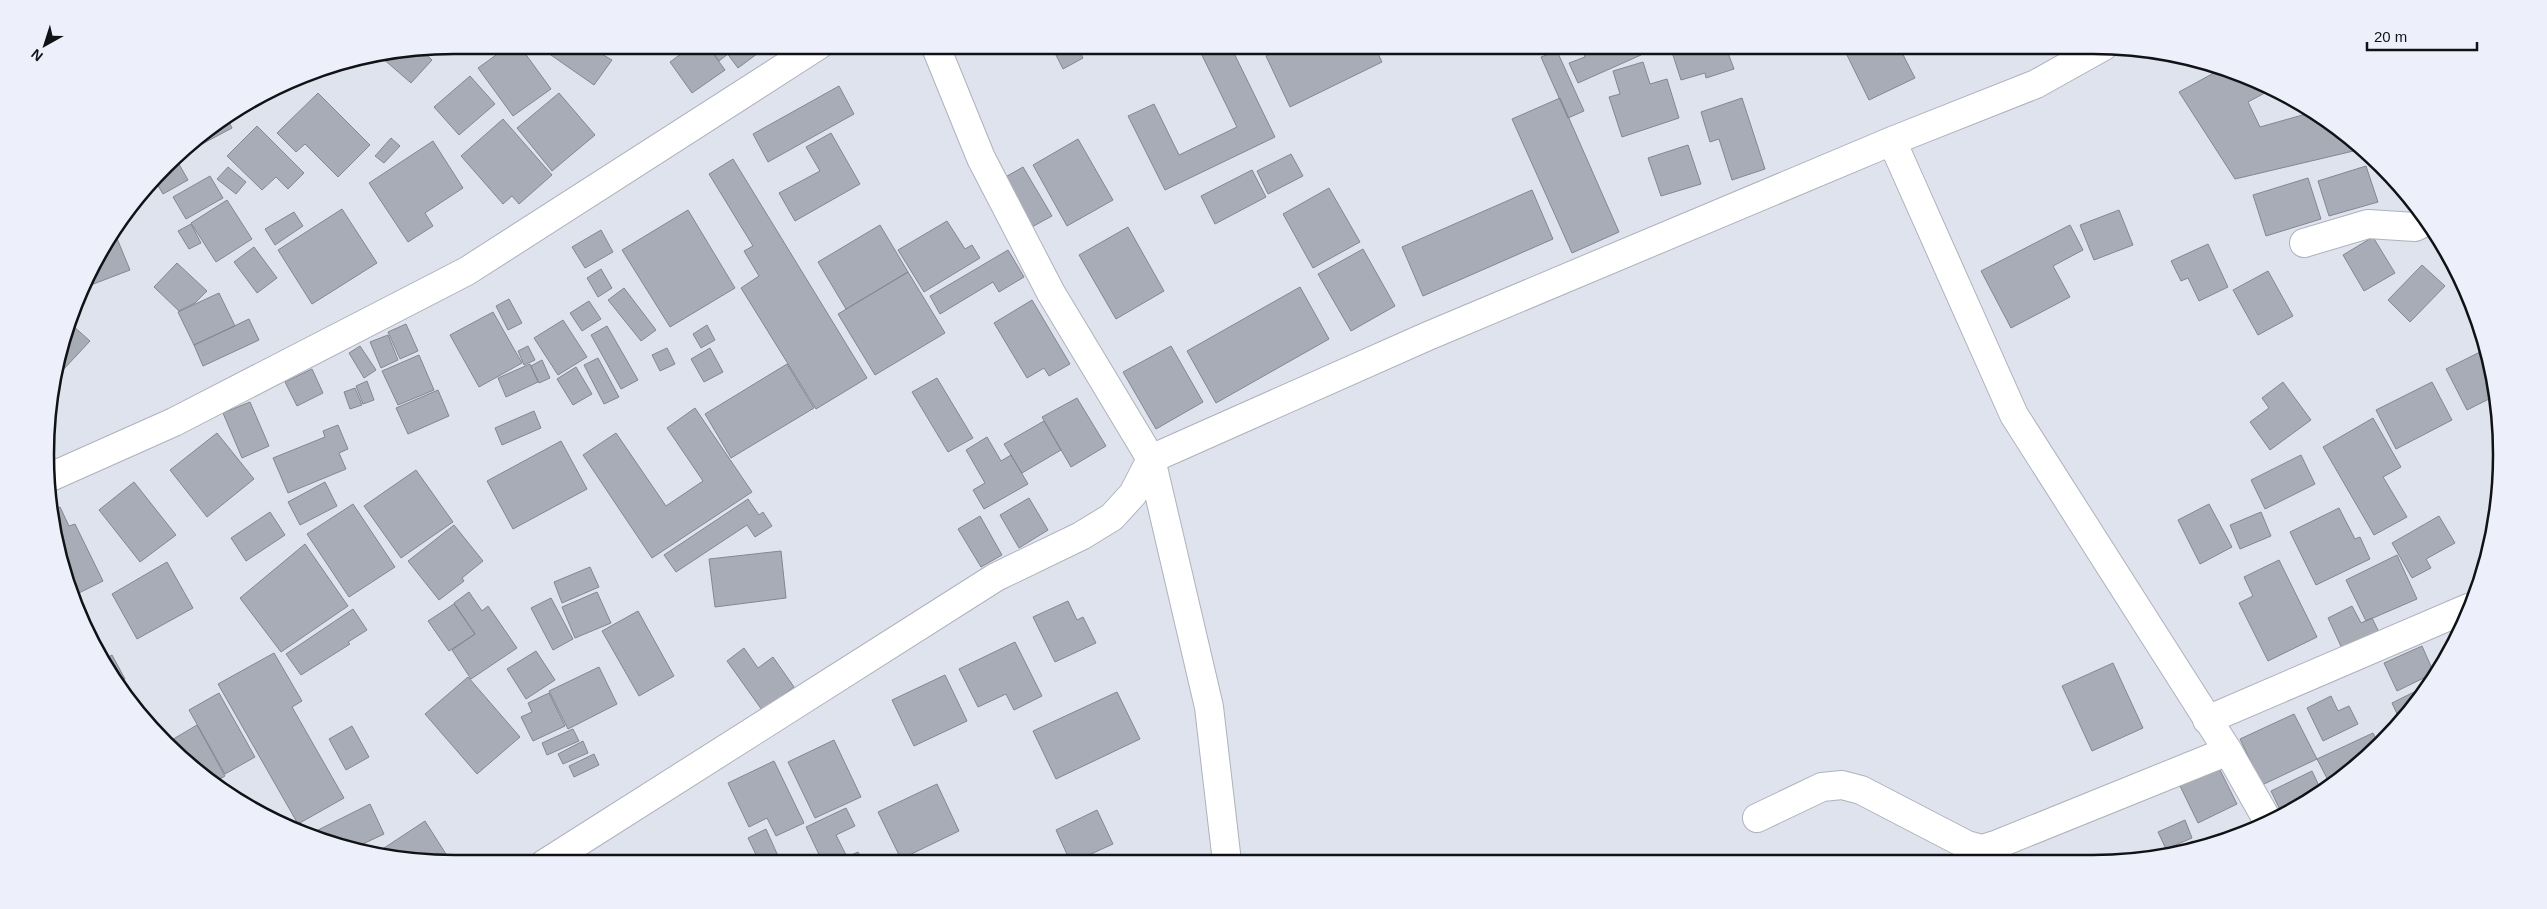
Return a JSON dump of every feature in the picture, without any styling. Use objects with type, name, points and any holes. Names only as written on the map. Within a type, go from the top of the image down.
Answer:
[{"type":"street","points":[[55,475],[174,422],[467,271],[805,54]]},
{"type":"street","points":[[939,54],[981,158],[1051,293],[1150,460],[1209,707],[1226,855]]},
{"type":"street","points":[[558,855],[996,577],[1082,536],[1112,517],[1132,494],[1150,460],[1428,336],[1892,141],[2036,84],[2090,54]]},
{"type":"street","points":[[1892,141],[2014,415],[2228,751],[2265,816]]},
{"type":"street","points":[[2304,243],[2368,224],[2416,227],[2420,225]]},
{"type":"street","points":[[2207,720],[2462,611]]},
{"type":"street","points":[[1757,818],[1822,787],[1842,785],[1862,790],[1967,845],[1982,855],[1998,844],[2228,751]]},
{"type":"building","points":[[497,54],[526,54],[551,89],[513,116],[478,68]]},
{"type":"building","points":[[549,54],[602,54],[612,60],[594,85]]},
{"type":"building","points":[[681,54],[713,54],[725,70],[692,93],[670,62]]},
{"type":"building","points":[[714,54],[728,54],[719,61]]},
{"type":"building","points":[[728,54],[757,54],[738,68]]},
{"type":"building","points":[[1056,54],[1081,54],[1083,58],[1063,69]]},
{"type":"building","points":[[1201,54],[1234,54],[1275,137],[1165,190],[1128,116],[1154,104],[1179,155],[1237,127]]},
{"type":"building","points":[[1270,54],[1378,54],[1382,62],[1290,107],[1266,56]]},
{"type":"building","points":[[1549,54],[1558,54],[1584,111],[1568,118],[1541,57]]},
{"type":"building","points":[[1584,54],[1641,55],[1578,83],[1569,63],[1585,57]]},
{"type":"building","points":[[1673,54],[1728,54],[1734,69],[1706,78],[1705,73],[1681,80]]},
{"type":"building","points":[[1846,54],[1903,54],[1915,78],[1869,100]]},
{"type":"building","points":[[427,55],[432,60],[411,83],[384,60]]},
{"type":"building","points":[[1643,62],[1650,84],[1667,79],[1679,118],[1622,137],[1609,97],[1620,94],[1613,71]]},
{"type":"building","points":[[2214,73],[2221,75],[2265,93],[2248,102],[2260,127],[2305,114],[2354,151],[2235,179],[2179,92]]},
{"type":"building","points":[[470,76],[495,104],[459,135],[434,107]]},
{"type":"building","points":[[839,86],[854,114],[768,162],[753,134]]},
{"type":"building","points":[[318,93],[370,145],[338,177],[305,144],[296,152],[277,133]]},
{"type":"building","points":[[559,93],[595,135],[552,171],[517,128]]},
{"type":"building","points":[[1560,98],[1619,232],[1572,253],[1512,119]]},
{"type":"building","points":[[1742,98],[1765,169],[1732,180],[1719,139],[1710,142],[1701,112]]},
{"type":"building","points":[[503,119],[552,175],[519,204],[512,196],[503,204],[461,156]]},
{"type":"building","points":[[229,123],[232,128],[201,144]]},
{"type":"building","points":[[257,126],[304,173],[288,189],[276,177],[262,190],[227,156]]},
{"type":"building","points":[[831,133],[860,184],[795,221],[779,193],[820,171],[806,147]]},
{"type":"building","points":[[391,138],[400,146],[384,163],[375,156]]},
{"type":"building","points":[[1078,139],[1113,200],[1067,226],[1033,165]]},
{"type":"building","points":[[433,141],[463,188],[425,213],[433,226],[408,242],[369,183]]},
{"type":"building","points":[[1688,145],[1701,184],[1661,196],[1648,158]]},
{"type":"building","points":[[1291,154],[1303,176],[1268,194],[1257,171]]},
{"type":"building","points":[[733,159],[867,378],[816,409],[741,288],[759,276],[744,251],[753,246],[709,174]]},
{"type":"building","points":[[179,164],[188,180],[163,194],[158,185]]},
{"type":"building","points":[[2366,166],[2378,202],[2329,216],[2318,181]]},
{"type":"building","points":[[228,167],[246,182],[236,194],[217,179]]},
{"type":"building","points":[[1023,167],[1052,216],[1030,228],[1002,179]]},
{"type":"building","points":[[1252,170],[1266,197],[1215,224],[1201,196]]},
{"type":"building","points":[[210,176],[223,198],[186,219],[173,197]]},
{"type":"building","points":[[2308,178],[2321,219],[2266,236],[2253,195]]},
{"type":"building","points":[[1329,188],[1360,242],[1313,268],[1283,214]]},
{"type":"building","points":[[1532,190],[1553,239],[1423,296],[1402,247]]},
{"type":"building","points":[[227,200],[252,239],[216,262],[191,223]]},
{"type":"building","points":[[342,209],[377,263],[312,304],[278,250]]},
{"type":"building","points":[[688,210],[735,288],[670,327],[622,250]]},
{"type":"building","points":[[2119,210],[2133,245],[2094,260],[2080,225]]},
{"type":"building","points":[[294,212],[303,226],[275,245],[265,229]]},
{"type":"building","points":[[947,221],[965,249],[972,245],[980,258],[924,292],[898,250]]},
{"type":"building","points":[[191,224],[201,243],[189,249],[178,231]]},
{"type":"building","points":[[880,225],[908,272],[846,309],[818,262]]},
{"type":"building","points":[[2070,225],[2083,250],[2053,266],[2070,297],[2011,328],[1981,271]]},
{"type":"building","points":[[1128,227],[1164,291],[1116,319],[1079,255]]},
{"type":"building","points":[[601,230],[613,252],[585,268],[572,247]]},
{"type":"building","points":[[2373,237],[2395,273],[2364,291],[2343,255]]},
{"type":"building","points":[[117,238],[130,270],[91,285]]},
{"type":"building","points":[[2208,244],[2228,287],[2199,301],[2188,278],[2181,281],[2171,261]]},
{"type":"building","points":[[254,247],[277,278],[257,293],[234,262]]},
{"type":"building","points":[[1363,249],[1395,306],[1351,331],[1318,274]]},
{"type":"building","points":[[1008,250],[1024,277],[999,292],[993,282],[940,314],[930,296]]},
{"type":"building","points":[[177,263],[207,291],[195,303],[179,311],[154,287]]},
{"type":"building","points":[[2422,265],[2445,286],[2410,322],[2388,300]]},
{"type":"building","points":[[601,269],[612,288],[598,297],[587,278]]},
{"type":"building","points":[[2268,271],[2293,316],[2258,335],[2233,290]]},
{"type":"building","points":[[908,272],[945,333],[875,375],[838,314]]},
{"type":"building","points":[[1300,287],[1329,339],[1216,403],[1187,351]]},
{"type":"building","points":[[624,288],[656,330],[641,341],[608,300]]},
{"type":"building","points":[[219,293],[235,326],[194,345],[178,312]]},
{"type":"building","points":[[509,299],[522,323],[508,330],[496,306]]},
{"type":"building","points":[[1032,300],[1070,364],[1049,376],[1044,368],[1027,378],[994,323]]},
{"type":"building","points":[[589,301],[601,319],[582,331],[570,313]]},
{"type":"building","points":[[493,312],[522,363],[479,387],[450,335]]},
{"type":"building","points":[[249,319],[259,340],[203,366],[194,345]]},
{"type":"building","points":[[563,320],[587,357],[558,375],[534,338]]},
{"type":"building","points":[[406,324],[418,351],[400,359],[388,332]]},
{"type":"building","points":[[707,325],[715,340],[701,348],[693,334]]},
{"type":"building","points":[[607,326],[638,380],[621,389],[591,335]]},
{"type":"building","points":[[75,327],[90,341],[62,371]]},
{"type":"building","points":[[388,335],[398,360],[381,368],[370,342]]},
{"type":"building","points":[[360,346],[376,370],[364,378],[349,353]]},
{"type":"building","points":[[528,346],[535,360],[524,365],[518,351]]},
{"type":"building","points":[[1171,346],[1203,402],[1156,429],[1123,372]]},
{"type":"building","points":[[667,348],[675,364],[660,371],[652,355]]},
{"type":"building","points":[[710,348],[723,372],[704,382],[691,359]]},
{"type":"building","points":[[2480,352],[2490,399],[2467,410],[2446,369]]},
{"type":"building","points":[[419,355],[434,390],[398,405],[382,371]]},
{"type":"building","points":[[598,358],[619,397],[604,404],[584,365]]},
{"type":"building","points":[[542,360],[550,378],[539,383],[531,366]]},
{"type":"building","points":[[530,364],[538,382],[506,397],[498,378]]},
{"type":"building","points":[[787,364],[814,408],[731,458],[705,414]]},
{"type":"building","points":[[576,367],[592,394],[573,405],[557,379]]},
{"type":"building","points":[[312,369],[323,393],[297,406],[285,382]]},
{"type":"building","points":[[937,378],[973,438],[948,452],[912,392]]},
{"type":"building","points":[[367,381],[374,400],[363,404],[356,386]]},
{"type":"building","points":[[2283,382],[2311,420],[2270,450],[2250,422],[2269,408],[2262,398]]},
{"type":"building","points":[[2432,382],[2452,420],[2396,449],[2376,410]]},
{"type":"building","points":[[355,388],[362,405],[350,409],[344,392]]},
{"type":"building","points":[[438,390],[449,416],[408,434],[396,408]]},
{"type":"building","points":[[1077,398],[1106,446],[1071,467],[1042,417]]},
{"type":"building","points":[[250,402],[269,446],[242,458],[223,413]]},
{"type":"building","points":[[695,408],[752,492],[652,558],[583,455],[616,433],[666,506],[703,481],[667,428]]},
{"type":"building","points":[[534,411],[541,428],[502,445],[495,428]]},
{"type":"building","points":[[2373,418],[2401,467],[2383,477],[2407,517],[2374,535],[2323,447]]},
{"type":"building","points":[[1044,421],[1061,450],[1022,473],[1004,444]]},
{"type":"building","points":[[338,425],[348,449],[339,453],[346,469],[288,493],[273,458],[325,437],[323,431]]},
{"type":"building","points":[[217,433],[254,479],[207,517],[170,470]]},
{"type":"building","points":[[987,437],[1001,461],[1011,455],[1028,484],[984,509],[973,490],[985,483],[966,450]]},
{"type":"building","points":[[561,441],[587,489],[513,529],[487,481]]},
{"type":"building","points":[[2301,455],[2315,484],[2265,509],[2251,480]]},
{"type":"building","points":[[416,470],[453,522],[401,558],[364,506]]},
{"type":"building","points":[[134,482],[176,535],[140,562],[99,510]]},
{"type":"building","points":[[325,482],[337,506],[300,525],[288,502]]},
{"type":"building","points":[[1029,498],[1048,530],[1019,548],[1000,515]]},
{"type":"building","points":[[748,499],[759,515],[763,512],[772,526],[755,537],[747,525],[676,572],[664,555]]},
{"type":"building","points":[[353,504],[395,567],[349,597],[307,534]]},
{"type":"building","points":[[2209,504],[2232,547],[2200,564],[2178,520]]},
{"type":"building","points":[[60,507],[69,526],[75,524],[103,581],[79,593],[67,558],[57,508]]},
{"type":"building","points":[[2339,508],[2355,539],[2360,537],[2370,559],[2316,585],[2290,532]]},
{"type":"building","points":[[270,512],[285,535],[246,561],[231,538]]},
{"type":"building","points":[[2261,512],[2271,536],[2240,549],[2230,525]]},
{"type":"building","points":[[980,516],[1002,555],[981,567],[958,529]]},
{"type":"building","points":[[2439,516],[2455,543],[2426,559],[2431,568],[2412,578],[2392,543]]},
{"type":"building","points":[[454,525],[483,561],[462,578],[464,581],[439,600],[408,561]]},
{"type":"building","points":[[305,544],[348,606],[281,652],[240,598]]},
{"type":"building","points":[[781,551],[786,598],[715,607],[709,559]]},
{"type":"building","points":[[2397,555],[2417,599],[2366,621],[2346,580]]},
{"type":"building","points":[[2279,560],[2317,637],[2268,661],[2239,603],[2253,596],[2244,577]]},
{"type":"building","points":[[167,562],[193,608],[137,639],[112,594]]},
{"type":"building","points":[[590,567],[599,587],[562,603],[554,582]]},
{"type":"building","points":[[469,592],[482,611],[488,606],[517,648],[471,679],[452,650],[475,634],[454,603]]},
{"type":"building","points":[[597,592],[611,623],[575,638],[562,607]]},
{"type":"building","points":[[551,598],[573,639],[553,650],[531,608]]},
{"type":"building","points":[[1068,601],[1077,620],[1083,617],[1096,643],[1055,662],[1033,617]]},
{"type":"building","points":[[454,604],[475,634],[449,651],[428,621]]},
{"type":"building","points":[[2352,606],[2361,623],[2372,618],[2382,638],[2345,655],[2328,618]]},
{"type":"building","points":[[353,609],[367,630],[348,642],[350,644],[301,675],[286,654]]},
{"type":"building","points":[[638,611],[674,676],[639,696],[602,631]]},
{"type":"building","points":[[1015,642],[1042,696],[1014,710],[1006,694],[978,707],[959,669]]},
{"type":"building","points":[[2422,646],[2432,668],[2426,677],[2397,691],[2384,663]]},
{"type":"building","points":[[744,648],[758,668],[773,657],[794,687],[762,710],[727,661]]},
{"type":"building","points":[[536,651],[555,680],[526,699],[507,669]]},
{"type":"building","points":[[274,653],[302,701],[292,707],[344,798],[298,823],[218,684]]},
{"type":"building","points":[[112,655],[125,679],[123,680],[121,677],[108,657]]},
{"type":"building","points":[[2113,663],[2143,728],[2092,751],[2062,686]]},
{"type":"building","points":[[599,667],[617,704],[568,729],[549,691]]},
{"type":"building","points":[[945,675],[967,721],[914,746],[892,700]]},
{"type":"building","points":[[468,677],[520,737],[477,774],[425,714]]},
{"type":"building","points":[[1117,692],[1140,739],[1056,779],[1033,731]]},
{"type":"building","points":[[2415,692],[2397,715],[2392,703]]},
{"type":"building","points":[[219,693],[255,757],[225,774],[189,710]]},
{"type":"building","points":[[549,693],[565,726],[533,741],[521,717],[532,712],[528,703]]},
{"type":"building","points":[[2331,696],[2338,711],[2349,706],[2358,724],[2323,741],[2307,708]]},
{"type":"building","points":[[2294,714],[2317,759],[2262,785],[2240,739]]},
{"type":"building","points":[[197,725],[225,776],[220,779],[190,756],[173,739]]},
{"type":"building","points":[[352,726],[369,757],[346,770],[329,739]]},
{"type":"building","points":[[573,729],[579,741],[547,755],[542,743]]},
{"type":"building","points":[[2373,733],[2376,738],[2357,756],[2327,779],[2317,759]]},
{"type":"building","points":[[834,740],[861,797],[815,818],[788,762]]},
{"type":"building","points":[[583,741],[588,753],[563,764],[558,754]]},
{"type":"building","points":[[594,754],[599,765],[574,777],[569,766]]},
{"type":"building","points":[[774,761],[804,823],[776,836],[767,818],[749,827],[728,783]]},
{"type":"building","points":[[2219,768],[2237,804],[2198,823],[2180,786]]},
{"type":"building","points":[[2312,771],[2319,785],[2280,809],[2271,791]]},
{"type":"building","points":[[937,784],[959,831],[909,855],[899,855],[878,812]]},
{"type":"building","points":[[370,804],[384,834],[362,845],[317,831]]},
{"type":"building","points":[[846,808],[855,826],[836,835],[846,855],[819,855],[806,827]]},
{"type":"building","points":[[1097,810],[1113,844],[1089,855],[1067,855],[1056,830]]},
{"type":"building","points":[[2185,820],[2192,838],[2166,849],[2158,832]]},
{"type":"building","points":[[425,821],[446,855],[402,852],[383,849]]},
{"type":"building","points":[[766,829],[778,855],[756,855],[748,838]]}]
